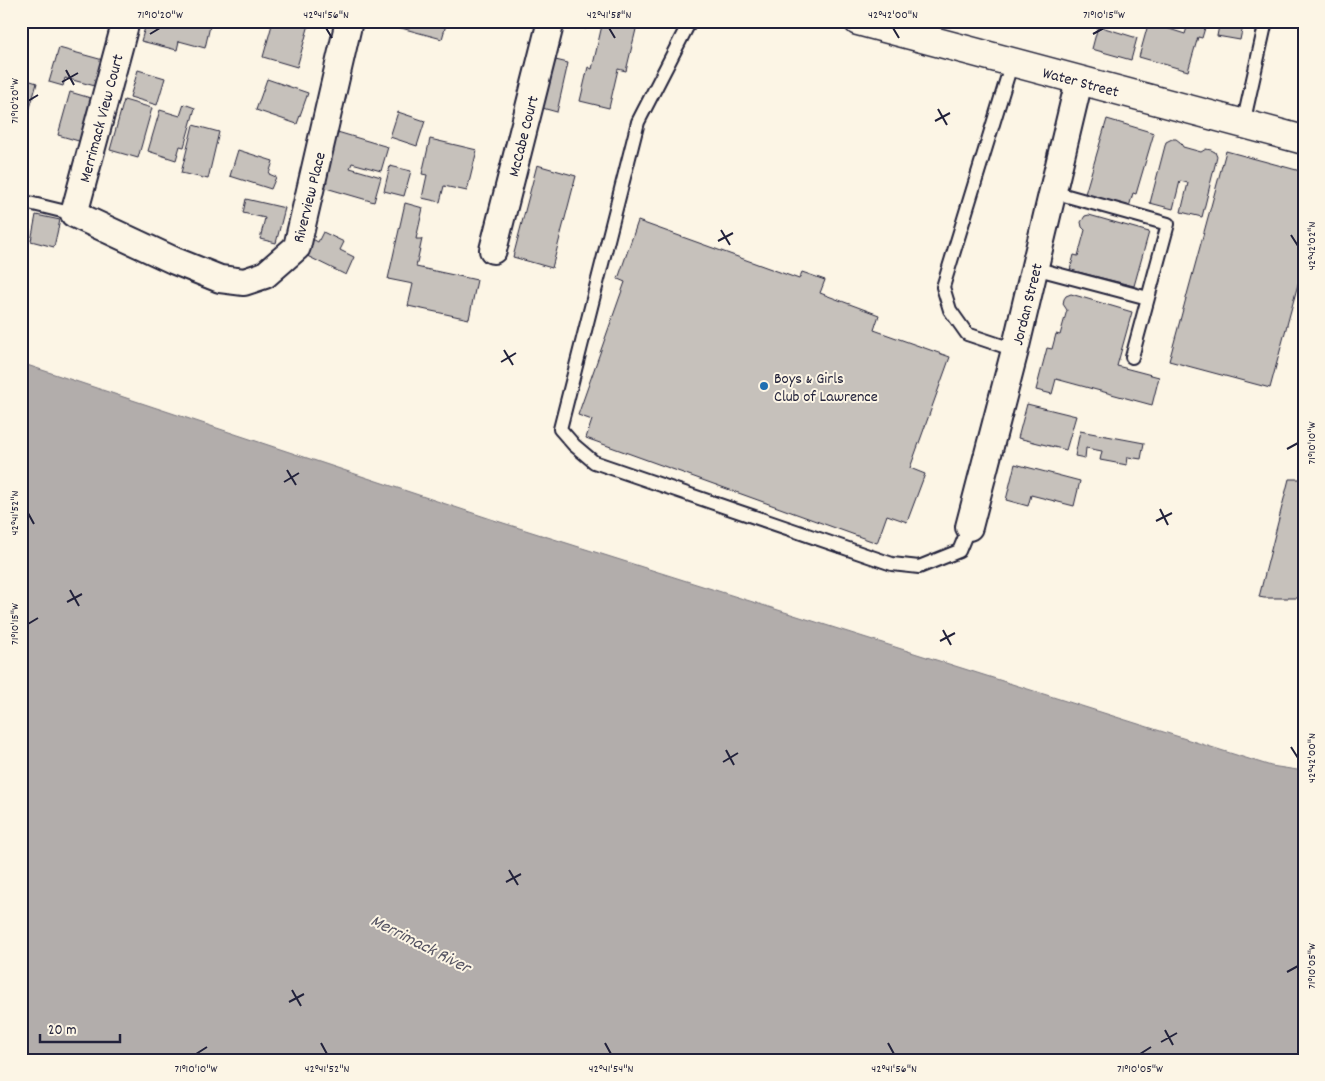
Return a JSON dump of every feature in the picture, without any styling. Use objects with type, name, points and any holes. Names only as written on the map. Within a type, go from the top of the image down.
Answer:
[{"type":"main road","name":"Water Street","points":[[858,21],[1304,140]]},
{"type":"street","name":"Merrimack View Court","points":[[74,214],[126,21]]},
{"type":"street","name":"Riverview Place","points":[[74,214],[175,261],[220,279],[244,282],[265,275],[297,248],[348,21]]},
{"type":"street","name":"McCabe Court","points":[[493,250],[551,21]]},
{"type":"street","name":"Jordan Street","points":[[969,527],[1015,350],[1080,81]]},
{"type":"lane","points":[[690,21],[638,122],[560,429],[574,445],[594,462],[892,564],[919,567],[959,551],[969,527]]},
{"type":"lane","points":[[1244,124],[1266,21]]},
{"type":"lane","points":[[1012,62],[943,287],[950,310],[967,334],[1015,350]]},
{"type":"lane","points":[[1053,192],[1168,224],[1132,357]]},
{"type":"lane","points":[[21,201],[74,214]]},
{"type":"lane","points":[[1034,268],[1148,298]]},
{"type":"water","name":"Merrimack River","points":[[21,363],[497,521],[1271,766],[1304,771],[1304,1060],[21,1060]]},
{"type":"building","points":[[76,21],[113,21],[111,30]]},
{"type":"building","points":[[147,21],[169,21],[180,24],[181,21],[191,21],[210,26],[205,48],[179,41],[177,50],[141,41]]},
{"type":"building","points":[[273,21],[310,21],[297,67],[263,57]]},
{"type":"building","points":[[375,21],[447,21],[442,39]]},
{"type":"building","points":[[558,21],[588,21],[586,29]]},
{"type":"building","points":[[603,21],[638,21],[626,71],[618,69],[609,108],[580,101],[588,67],[592,69]]},
{"type":"building","points":[[1149,21],[1162,21],[1160,26],[1185,34],[1189,21],[1207,21],[1202,38],[1198,37],[1188,71],[1139,57]]},
{"type":"building","points":[[1220,21],[1244,21],[1240,40],[1217,36]]},
{"type":"building","points":[[1098,26],[1137,38],[1131,60],[1092,49]]},
{"type":"building","points":[[59,48],[103,60],[95,86],[65,78],[63,86],[49,82]]},
{"type":"building","points":[[543,57],[568,63],[557,112],[531,105]]},
{"type":"building","points":[[138,70],[165,78],[157,105],[130,97]]},
{"type":"building","points":[[21,78],[37,83],[28,115],[21,114]]},
{"type":"building","points":[[267,79],[308,93],[297,124],[256,110]]},
{"type":"building","points":[[70,92],[94,99],[82,142],[58,135]]},
{"type":"building","points":[[124,100],[152,108],[138,158],[110,150]]},
{"type":"building","points":[[184,104],[195,108],[184,147],[180,146],[176,160],[148,151],[160,110],[180,116]]},
{"type":"building","points":[[398,112],[425,121],[417,146],[390,137]]},
{"type":"building","points":[[1107,119],[1154,133],[1136,194],[1133,193],[1129,207],[1085,194]]},
{"type":"building","points":[[193,125],[219,132],[208,179],[181,173]]},
{"type":"building","points":[[334,131],[388,147],[381,171],[352,163],[350,168],[381,177],[374,202],[319,186]]},
{"type":"building","points":[[430,139],[477,150],[467,191],[444,186],[440,202],[422,198],[427,175],[422,174]]},
{"type":"building","points":[[1176,139],[1183,147],[1201,152],[1206,149],[1211,150],[1215,152],[1217,157],[1202,217],[1181,212],[1188,183],[1180,181],[1173,209],[1150,203],[1166,142]]},
{"type":"building","points":[[238,150],[273,161],[269,174],[276,177],[271,189],[230,176]]},
{"type":"building","points":[[1226,151],[1304,172],[1304,262],[1270,388],[1169,361]]},
{"type":"building","points":[[537,165],[576,176],[552,268],[513,257]]},
{"type":"building","points":[[390,166],[411,171],[404,196],[384,191]]},
{"type":"building","points":[[246,199],[285,208],[276,243],[260,239],[265,218],[243,213]]},
{"type":"building","points":[[405,203],[423,208],[416,239],[422,239],[416,267],[477,280],[469,319],[408,306],[413,284],[388,279]]},
{"type":"building","points":[[36,215],[60,220],[54,247],[31,241]]},
{"type":"building","points":[[1089,215],[1149,232],[1134,286],[1070,270],[1074,255],[1078,256],[1085,230],[1081,222],[1085,216]]},
{"type":"building","name":"Boys & Girls Club of Lawrence","points":[[638,221],[799,279],[802,272],[825,280],[820,293],[879,315],[874,330],[950,357],[910,468],[925,474],[907,522],[887,515],[877,543],[586,438],[592,420],[578,415],[625,282],[618,279]]},
{"type":"building","points":[[323,232],[344,242],[340,250],[354,257],[346,275],[297,251],[305,235],[318,242]]},
{"type":"building","points":[[1071,294],[1132,312],[1117,366],[1159,377],[1152,405],[1056,379],[1052,394],[1036,390],[1047,348],[1052,349],[1056,334],[1060,335],[1067,310],[1063,304],[1064,299]]},
{"type":"building","points":[[1027,404],[1076,416],[1066,450],[1018,438]]},
{"type":"building","points":[[1080,431],[1144,443],[1141,459],[1128,457],[1127,465],[1100,460],[1102,451],[1086,448],[1085,458],[1075,456]]},
{"type":"building","points":[[1015,464],[1080,481],[1074,506],[1031,495],[1028,506],[1006,500]]},
{"type":"building","points":[[1289,479],[1304,479],[1304,598],[1259,597]]},
{"type":"place","name":"Boys & Girls Club of Lawrence","points":[[764,386]]}]
